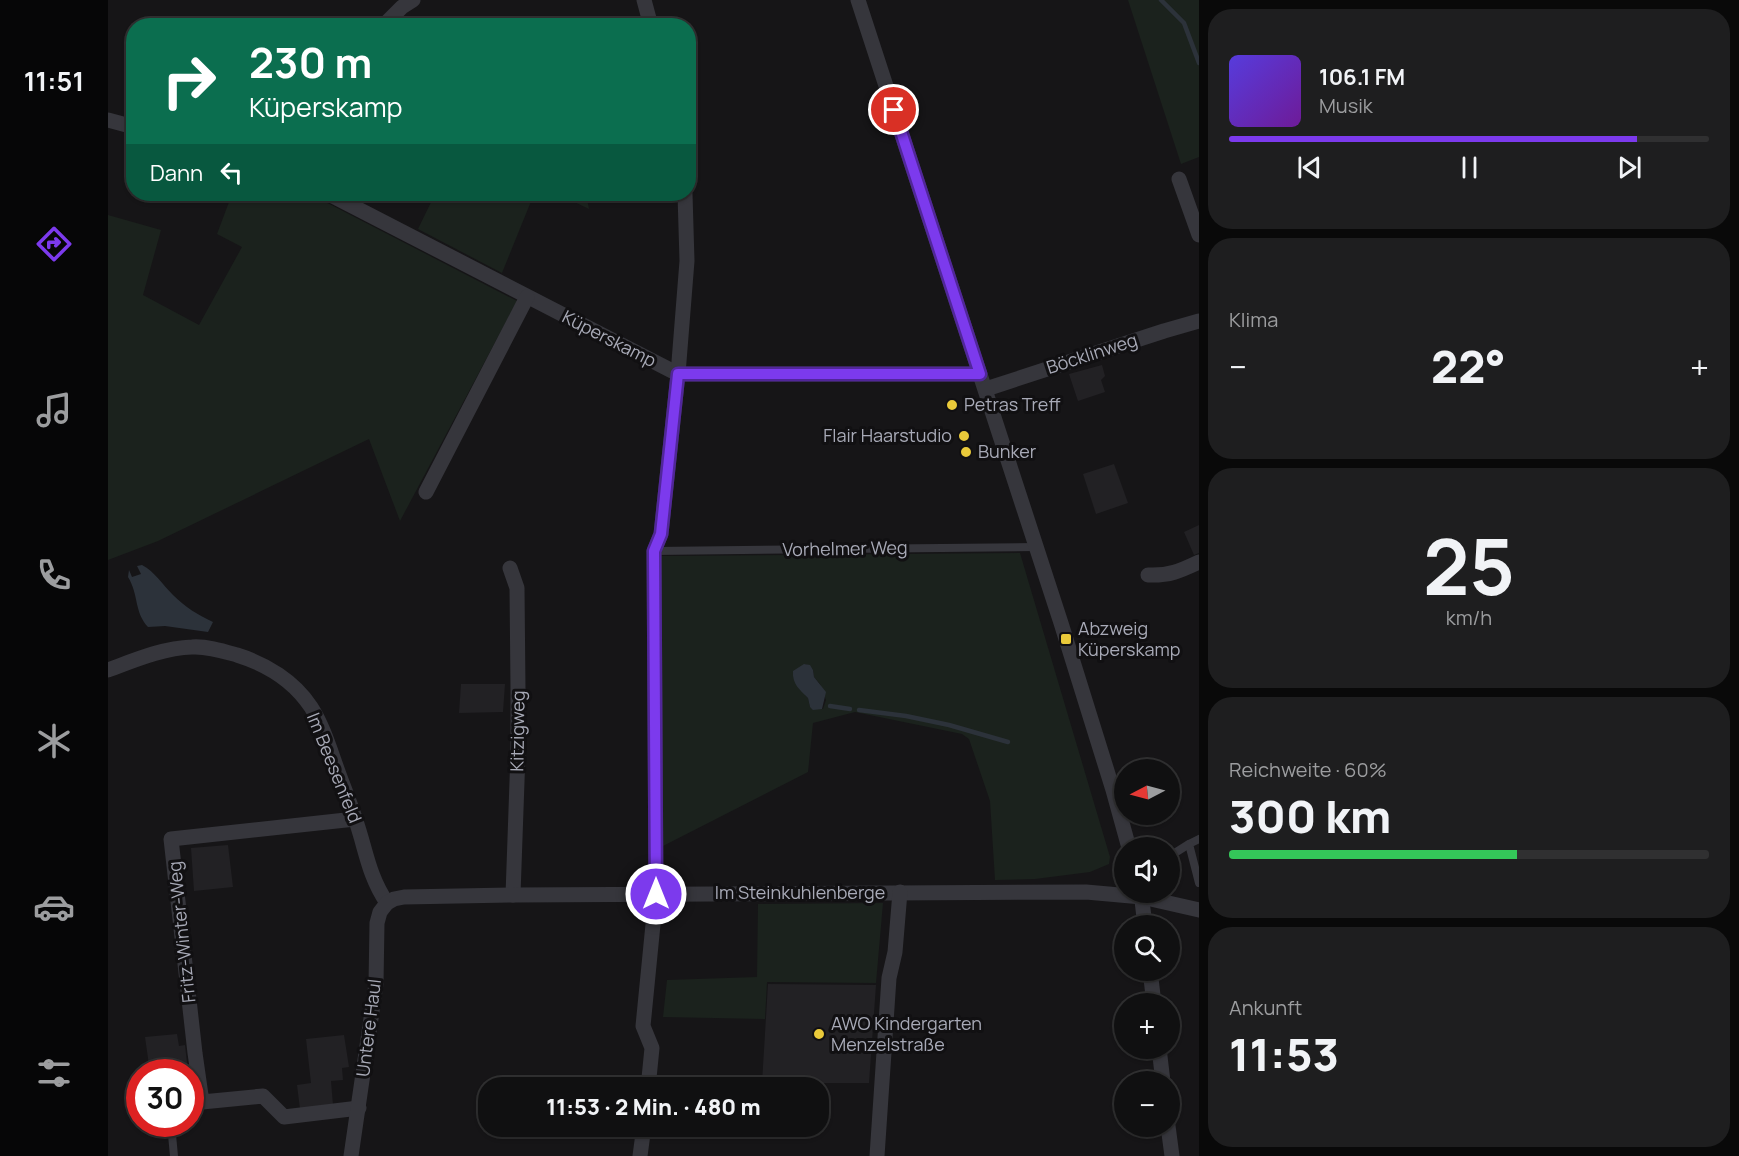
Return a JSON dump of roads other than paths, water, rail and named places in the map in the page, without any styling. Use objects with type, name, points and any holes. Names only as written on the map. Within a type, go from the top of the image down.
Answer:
[{"type":"street","points":[[391,18],[413,0]]},
{"type":"street","points":[[644,0],[649,18]]},
{"type":"street","points":[[858,0],[986,389],[1110,779],[1126,837]]},
{"type":"street","points":[[108,120],[126,125]]},
{"type":"street","points":[[1179,179],[1199,236]]},
{"type":"street","name":"Küperskamp","points":[[343,201],[678,374],[980,374]]},
{"type":"street","points":[[649,1077],[652,1048],[643,1026],[656,894],[654,551],[661,534],[678,374],[687,261],[685,201]]},
{"type":"street","points":[[426,492],[527,297]]},
{"type":"street","name":"Böcklinweg","points":[[986,389],[1199,321]]},
{"type":"street","points":[[1148,575],[1164,576],[1199,562]]},
{"type":"street","name":"Kitzigweg","points":[[510,568],[517,588],[518,689],[513,895]]},
{"type":"street","name":"Im Beesenfeld","points":[[108,670],[168,650],[194,646],[221,650],[246,658],[270,669],[292,686],[310,707],[324,735],[356,819],[370,872],[387,903]]},
{"type":"street","name":"Fritz-Winter-Weg","points":[[195,1059],[171,839],[356,819]]},
{"type":"street","points":[[877,1156],[889,978],[895,952],[900,892]]},
{"type":"street","name":"Im Steinkuhlenberge","points":[[387,903],[404,897],[513,895],[1114,893]]},
{"type":"street","name":"Untere Haul","points":[[351,1156],[376,984],[377,923],[380,912],[387,903]]},
{"type":"street","name":"Im Steinkuhlenberge","points":[[1174,903],[1199,910]]},
{"type":"street","name":"Fritz-Winter-Weg","points":[[204,1102],[262,1096],[284,1117],[359,1108]]},
{"type":"street","points":[[640,1156],[643,1137]]},
{"type":"street","points":[[1169,1137],[1172,1156]]},
{"type":"lane","name":"Vorhelmer Weg","points":[[654,551],[1036,547]]},
{"type":"lane","points":[[1180,850],[1199,839]]},
{"type":"lane","points":[[1189,844],[1199,883]]},
{"type":"lane","points":[[172,1137],[174,1156]]},
{"type":"waterway","points":[[1161,0],[1184,23],[1199,63]]},
{"type":"waterway","points":[[830,706],[850,709]]},
{"type":"waterway","points":[[859,710],[906,716],[949,725],[1008,742]]},
{"type":"place","name":"Petras Treff","points":[[952,405]]},
{"type":"place","name":"Flair Haarstudio","points":[[964,436]]},
{"type":"place","name":"Bunker","points":[[966,452]]},
{"type":"place","name":"Abzweig Küperskamp","points":[[1066,639]]},
{"type":"place","name":"AWO Kindergarten Menzelstraße","points":[[819,1034]]}]
